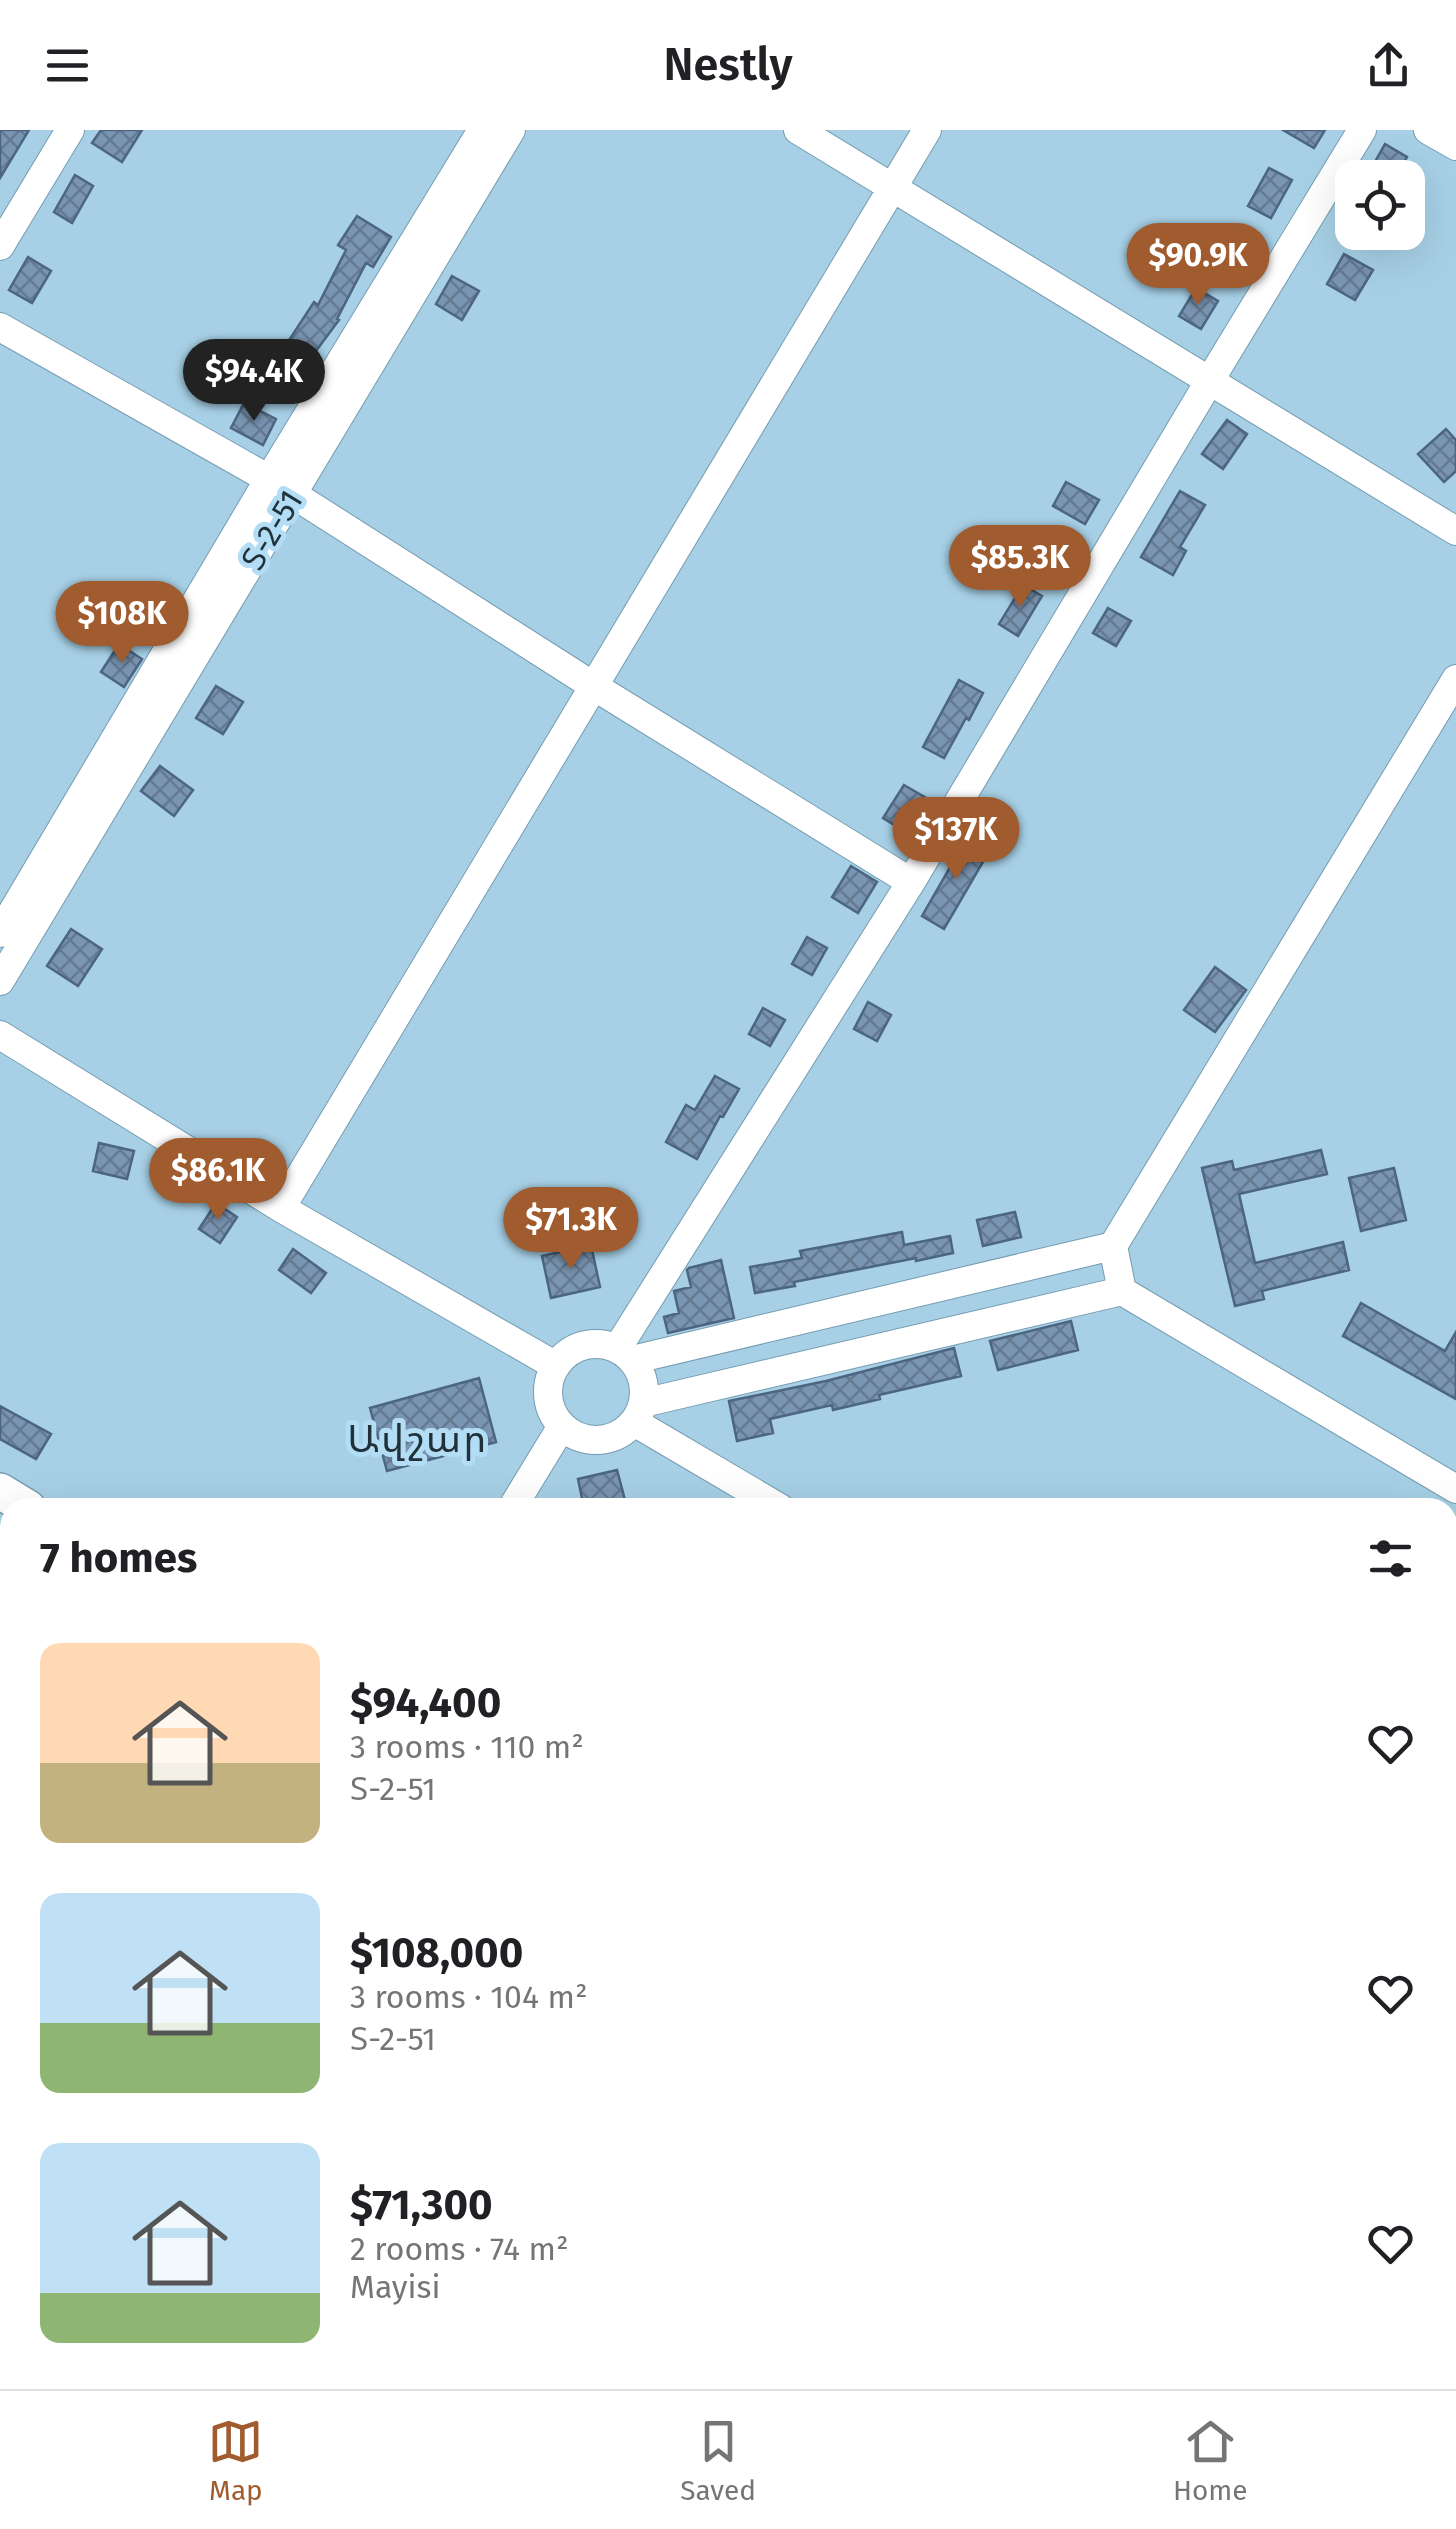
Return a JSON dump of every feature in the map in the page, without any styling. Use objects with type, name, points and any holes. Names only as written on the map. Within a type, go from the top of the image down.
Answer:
[{"type":"street","points":[[0,246],[70,130]]},
{"type":"street","name":"Տ-2-51","points":[[0,934],[268,479],[482,130]]},
{"type":"street","name":"Տ-2-51","points":[[0,981],[511,130]]},
{"type":"street","points":[[798,130],[1456,531]]},
{"type":"street","points":[[281,1208],[928,130]]},
{"type":"street","points":[[625,1354],[1362,130]]},
{"type":"street","points":[[1428,130],[1456,146]]},
{"type":"street","points":[[0,326],[268,479],[910,882]]},
{"type":"street","points":[[1122,1291],[1113,1246],[1456,679]]},
{"type":"street","points":[[0,1035],[281,1208],[556,1366]]},
{"type":"street","points":[[625,1354],[1113,1246]]},
{"type":"street","points":[[638,1412],[1122,1291],[1456,1490]]},
{"type":"street","points":[[590,1344],[625,1354],[640,1373],[644,1388],[638,1412],[622,1433],[607,1439],[575,1436],[552,1413],[549,1381],[556,1366],[577,1348],[590,1344]]},
{"type":"street","points":[[638,1412],[765,1498]]},
{"type":"street","points":[[518,1498],[562,1426]]},
{"type":"building","points":[[0,130],[29,130],[0,178]]},
{"type":"building","points":[[101,130],[142,130],[122,162],[92,143]]},
{"type":"building","points":[[1283,130],[1325,130],[1314,148]]},
{"type":"building","points":[[1385,144],[1407,157],[1405,160],[1376,160]]},
{"type":"building","points":[[1269,168],[1292,180],[1271,218],[1248,206]]},
{"type":"building","points":[[75,175],[93,186],[72,223],[54,212]]},
{"type":"building","points":[[357,216],[391,237],[373,267],[366,263],[339,320],[291,391],[267,374],[314,302],[318,305],[346,250],[338,245]]},
{"type":"building","points":[[1344,254],[1373,270],[1355,300],[1327,284]]},
{"type":"building","points":[[28,257],[51,271],[32,303],[9,290]]},
{"type":"building","points":[[452,276],[479,291],[462,320],[436,304]]},
{"type":"building","points":[[1196,288],[1218,301],[1201,329],[1179,316]]},
{"type":"building","points":[[244,403],[276,419],[263,445],[231,428]]},
{"type":"building","points":[[1227,420],[1247,434],[1223,469],[1202,454]]},
{"type":"building","points":[[1446,429],[1456,440],[1456,471],[1444,482],[1418,454]]},
{"type":"building","points":[[1066,482],[1099,500],[1085,524],[1053,506]]},
{"type":"building","points":[[1180,491],[1205,505],[1180,547],[1186,551],[1173,575],[1141,557]]},
{"type":"building","points":[[1023,585],[1042,596],[1018,636],[999,624]]},
{"type":"building","points":[[1108,608],[1131,621],[1116,646],[1093,633]]},
{"type":"building","points":[[119,644],[142,659],[124,687],[101,672]]},
{"type":"building","points":[[959,680],[983,693],[944,758],[923,747]]},
{"type":"building","points":[[216,686],[243,702],[223,734],[196,718]]},
{"type":"building","points":[[160,766],[193,790],[174,816],[141,791]]},
{"type":"building","points":[[904,785],[928,799],[907,833],[883,818]]},
{"type":"building","points":[[968,836],[991,848],[944,929],[922,916]]},
{"type":"building","points":[[851,866],[877,882],[858,913],[832,897]]},
{"type":"building","points":[[71,929],[102,949],[78,986],[47,966]]},
{"type":"building","points":[[807,937],[827,948],[812,975],[792,964]]},
{"type":"building","points":[[1215,967],[1246,990],[1215,1032],[1184,1010]]},
{"type":"building","points":[[868,1002],[891,1015],[877,1041],[854,1029]]},
{"type":"building","points":[[763,1008],[785,1020],[770,1046],[749,1034]]},
{"type":"building","points":[[715,1076],[739,1089],[697,1159],[666,1142],[686,1105],[695,1110]]},
{"type":"building","points":[[99,1143],[134,1151],[127,1179],[93,1171]]},
{"type":"building","points":[[1321,1150],[1327,1174],[1239,1194],[1255,1263],[1343,1242],[1349,1270],[1262,1291],[1264,1299],[1235,1306],[1202,1168],[1232,1161],[1234,1170]]},
{"type":"building","points":[[1394,1168],[1406,1220],[1361,1231],[1349,1178]]},
{"type":"building","points":[[216,1203],[237,1217],[220,1243],[199,1229]]},
{"type":"building","points":[[1015,1212],[1021,1237],[983,1246],[977,1220]]},
{"type":"building","points":[[902,1232],[904,1245],[950,1236],[953,1253],[794,1282],[795,1286],[755,1293],[750,1267],[802,1258],[800,1251]]},
{"type":"building","points":[[591,1245],[600,1287],[551,1298],[542,1256]]},
{"type":"building","points":[[293,1249],[326,1273],[311,1293],[279,1270]]},
{"type":"building","points":[[721,1260],[734,1318],[668,1333],[664,1317],[679,1313],[674,1291],[691,1287],[687,1270]]},
{"type":"building","points":[[1361,1303],[1445,1351],[1456,1332],[1456,1399],[1343,1336]]},
{"type":"building","points":[[1071,1321],[1078,1350],[998,1370],[990,1341]]},
{"type":"building","points":[[954,1348],[961,1376],[833,1410],[832,1405],[770,1419],[773,1433],[737,1441],[729,1401]]},
{"type":"building","points":[[479,1378],[496,1442],[387,1471],[370,1408]]},
{"type":"building","points":[[0,1406],[51,1434],[36,1459],[0,1439]]},
{"type":"building","points":[[617,1470],[624,1498],[582,1498],[578,1479]]},
{"type":"district","name":"Ավշար","points":[[418,1439]]}]
